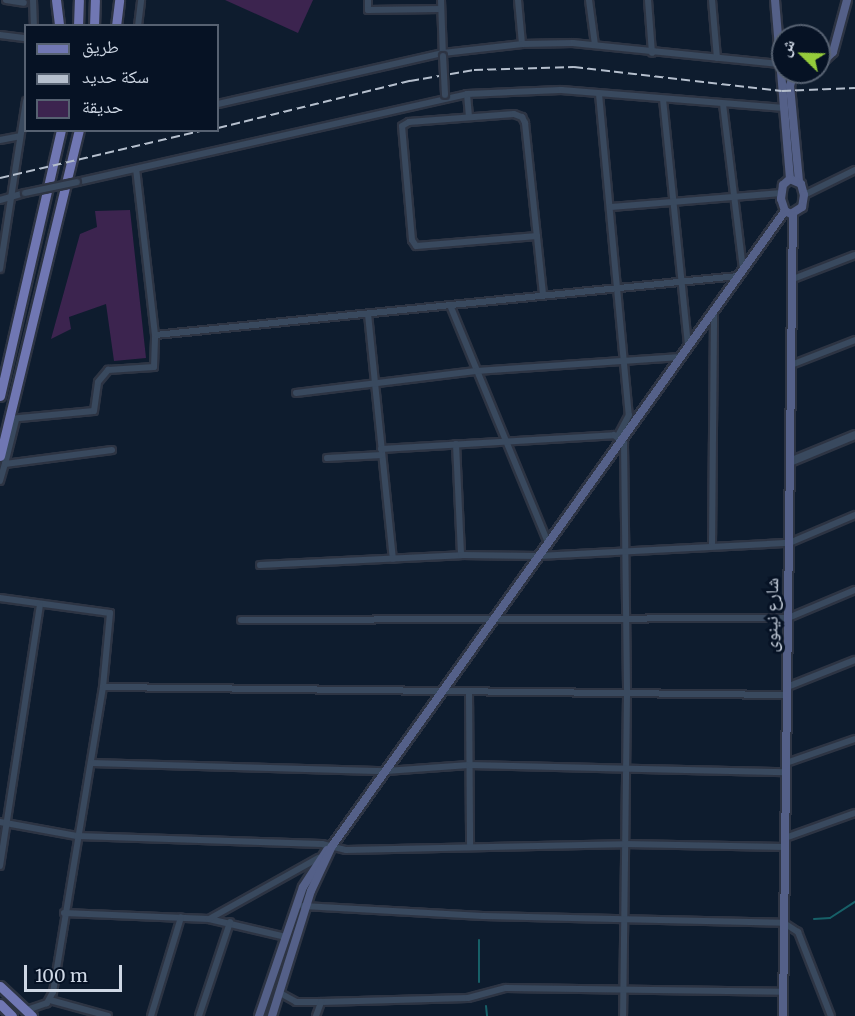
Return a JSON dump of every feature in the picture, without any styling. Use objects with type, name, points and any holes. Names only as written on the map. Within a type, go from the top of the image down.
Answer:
[{"type":"main road","points":[[56,0],[59,24]]},
{"type":"main road","points":[[78,24],[79,0]]},
{"type":"main road","points":[[94,24],[95,0]]},
{"type":"main road","points":[[116,24],[119,0]]},
{"type":"main road","points":[[775,0],[776,24]]},
{"type":"main road","points":[[831,54],[847,0]]},
{"type":"main road","points":[[775,17],[777,24]]},
{"type":"main road","points":[[259,1016],[286,937],[332,846],[620,438],[740,273],[789,212],[802,207],[804,195],[795,180],[781,84]]},
{"type":"main road","points":[[789,84],[795,180]]},
{"type":"main road","points":[[0,396],[59,132]]},
{"type":"main road","points":[[72,179],[79,132]]},
{"type":"main road","points":[[3,460],[85,132]]},
{"type":"main road","points":[[781,193],[783,185],[795,180]]},
{"type":"main road","name":"شارع نينوى","points":[[781,193],[789,212],[793,279],[783,1016]]},
{"type":"main road","points":[[272,1016],[302,906],[318,858],[332,846]]},
{"type":"main road","points":[[0,986],[29,1013]]},
{"type":"main road","points":[[0,1004],[12,1016]]},
{"type":"street","points":[[6,0],[24,3]]},
{"type":"street","points":[[33,0],[34,24]]},
{"type":"street","points":[[138,24],[141,0]]},
{"type":"street","points":[[368,0],[368,10],[441,9]]},
{"type":"street","points":[[441,0],[445,96]]},
{"type":"street","points":[[519,0],[522,44]]},
{"type":"street","points":[[590,0],[595,45]]},
{"type":"street","points":[[648,0],[652,53]]},
{"type":"street","points":[[712,0],[717,58]]},
{"type":"street","points":[[0,35],[24,38]]},
{"type":"street","points":[[219,104],[443,54],[522,44],[595,45],[652,53],[771,63]]},
{"type":"street","points":[[0,200],[72,179],[136,169],[445,96],[561,90],[784,108]]},
{"type":"street","points":[[467,94],[469,117]]},
{"type":"street","points":[[599,94],[629,417],[620,438],[627,695],[623,1016]]},
{"type":"street","points":[[663,99],[688,346]]},
{"type":"street","points":[[155,335],[543,296],[740,273],[723,104]]},
{"type":"street","points":[[0,269],[24,113]]},
{"type":"street","points":[[537,236],[423,248],[413,242],[401,129],[410,122],[469,117],[514,114],[524,120],[537,236],[543,296]]},
{"type":"street","points":[[0,140],[20,136]]},
{"type":"street","points":[[12,419],[94,411],[98,382],[108,370],[153,367],[155,335],[136,169]]},
{"type":"street","points":[[804,195],[855,170]]},
{"type":"street","points":[[611,207],[781,193]]},
{"type":"street","points":[[793,279],[855,255]]},
{"type":"street","points":[[450,305],[548,543]]},
{"type":"street","points":[[712,546],[714,309]]},
{"type":"street","points":[[368,314],[393,559]]},
{"type":"street","points":[[791,364],[855,340]]},
{"type":"street","points":[[296,393],[476,371],[624,359],[681,357]]},
{"type":"street","points":[[792,461],[855,435]]},
{"type":"street","points":[[327,458],[456,444],[620,438]]},
{"type":"street","points":[[456,444],[461,555]]},
{"type":"street","points":[[0,481],[3,460],[112,450]]},
{"type":"street","points":[[260,565],[461,555],[538,556],[789,543],[855,515]]},
{"type":"street","points":[[241,620],[625,616],[788,618],[855,590]]},
{"type":"street","points":[[0,598],[110,613],[103,687],[50,1000]]},
{"type":"street","points":[[0,866],[4,822],[40,605]]},
{"type":"street","points":[[103,687],[441,694],[469,692],[627,695],[787,691],[855,660]]},
{"type":"street","points":[[469,692],[470,845]]},
{"type":"street","points":[[91,763],[386,771],[469,765],[786,768],[855,739]]},
{"type":"street","points":[[4,822],[77,836],[332,846],[346,850],[470,845],[785,842],[855,813]]},
{"type":"street","points":[[209,919],[318,858]]},
{"type":"street","points":[[302,906],[461,916],[784,923],[798,932],[831,1016]]},
{"type":"street","points":[[64,913],[209,919],[230,922],[286,937]]},
{"type":"street","points":[[151,1016],[181,917]]},
{"type":"street","points":[[199,1016],[230,922]]},
{"type":"street","points":[[280,993],[296,1002],[321,1002],[468,998],[506,988],[783,992]]},
{"type":"street","points":[[29,1013],[50,1000],[108,1016]]},
{"type":"street","points":[[316,1016],[321,1002]]},
{"type":"green space","points":[[225,0],[313,0],[298,33]]},
{"type":"green space","points":[[130,210],[146,358],[114,361],[106,304],[69,317],[71,329],[51,339],[80,234],[97,227],[95,211]]},
{"type":"waterway","points":[[814,919],[830,918],[855,902]]},
{"type":"waterway","points":[[479,940],[479,982]]},
{"type":"waterway","points":[[486,1006],[487,1016]]},
{"type":"railway","points":[[219,128],[410,81],[474,70],[574,67],[782,91],[855,88]]},
{"type":"railway","points":[[0,178],[196,132]]}]
